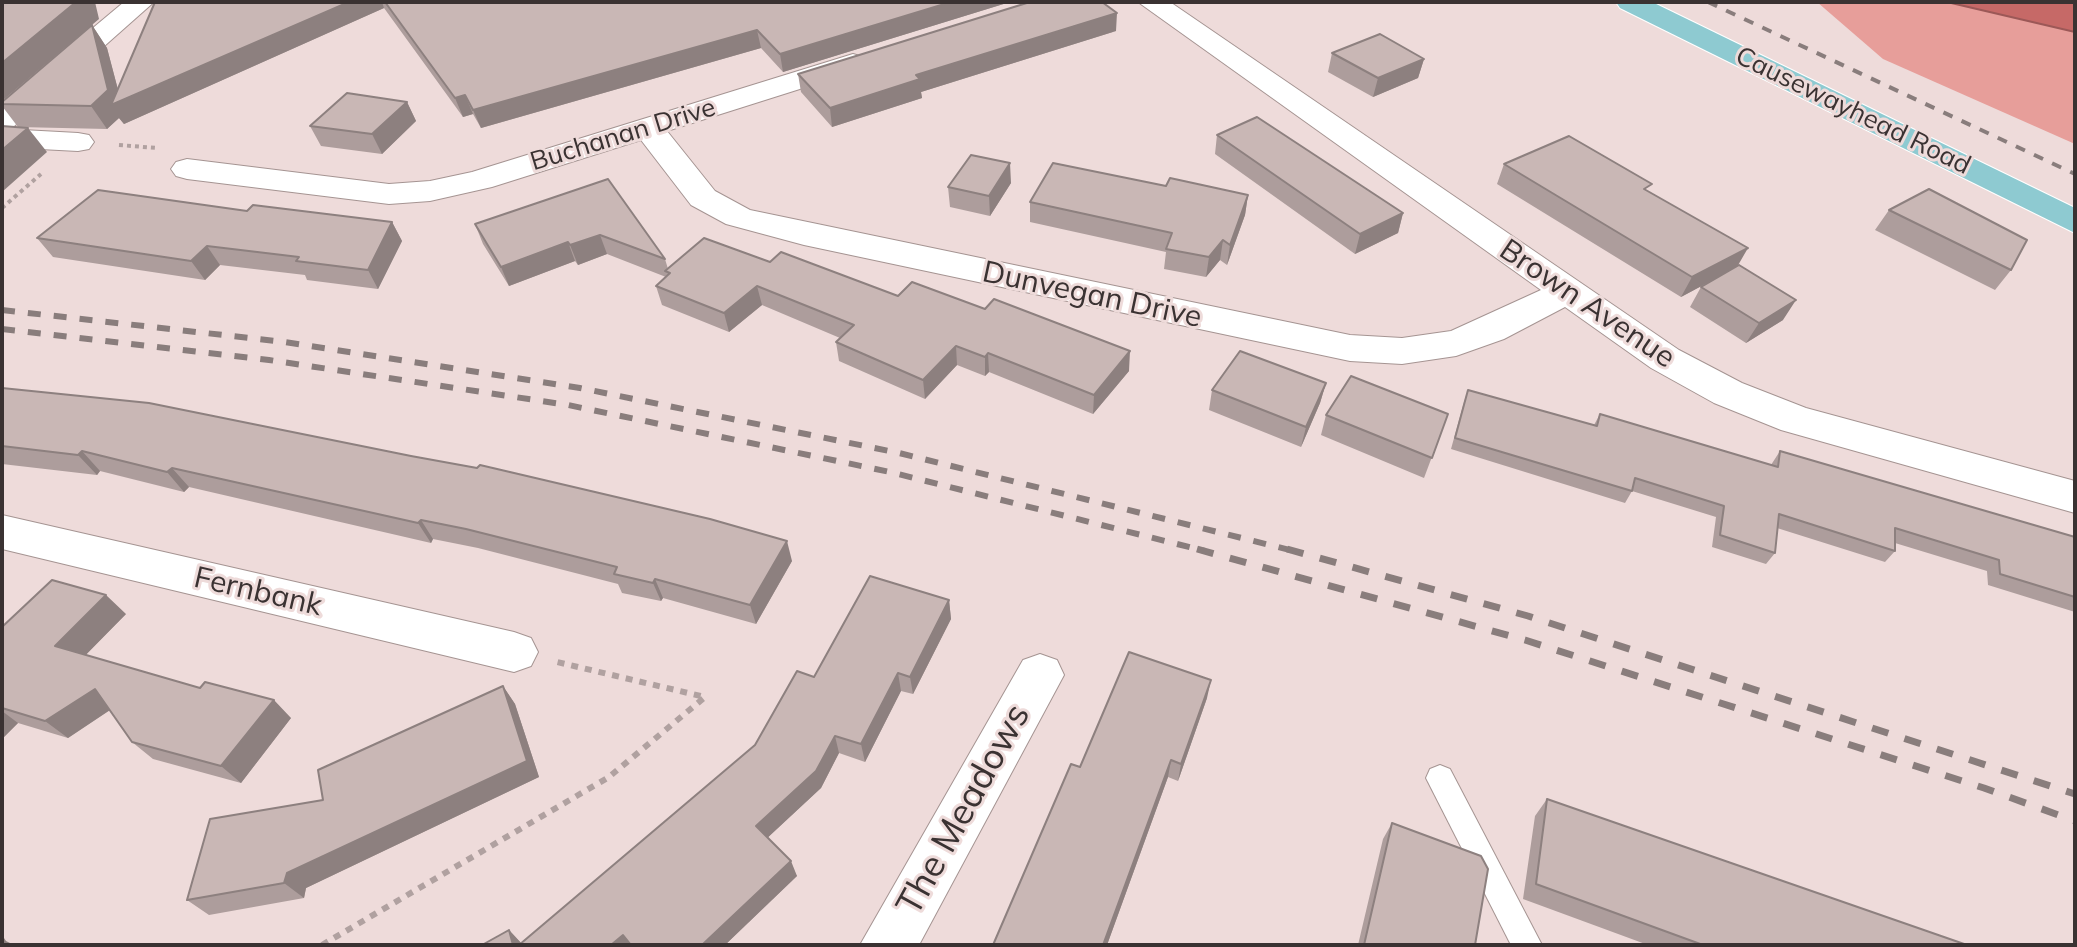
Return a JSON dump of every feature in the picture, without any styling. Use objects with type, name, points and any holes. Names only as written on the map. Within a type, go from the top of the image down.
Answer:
[{"type":"main road","name":"Causewayhead Road","points":[[1630,2],[2075,222]]},
{"type":"street","points":[[2,120],[140,2]]},
{"type":"street","name":"Brown Avenue","points":[[1152,2],[1665,359],[1728,393],[1795,420],[2075,497]]},
{"type":"street","name":"Buchanan Drive","points":[[187,169],[389,194],[430,191],[480,180],[885,53]]},
{"type":"street","name":"Dunvegan Drive","points":[[647,127],[703,198],[738,217],[804,234],[1350,348],[1402,351],[1456,343],[1491,330],[1568,291]]},
{"type":"street","points":[[2,138],[78,142]]},
{"type":"street","name":"Fernbank","points":[[2,532],[514,652]]},
{"type":"street","name":"The Meadows","points":[[888,945],[1040,675]]},
{"type":"lane","points":[[1440,778],[1527,945]]},
{"type":"path","points":[[322,945],[609,777],[705,697],[514,652]]},
{"type":"shaded area","points":[[1817,2],[1947,2],[2075,32],[2075,144],[1883,59]]},
{"type":"shaded area","points":[[1947,2],[2075,2],[2075,32]]},
{"type":"building","points":[[2,2],[76,2],[2,63]]},
{"type":"building","points":[[155,2],[349,2],[111,105]]},
{"type":"building","points":[[385,2],[951,2],[780,54],[757,30],[473,110],[465,95],[455,98]]},
{"type":"building","points":[[1030,2],[1102,2],[1117,13],[916,75],[920,79],[830,108],[798,74]]},
{"type":"building","points":[[92,25],[108,90],[91,106],[2,104],[2,102]]},
{"type":"building","points":[[1380,34],[1424,59],[1378,78],[1332,53]]},
{"type":"building","points":[[347,93],[407,102],[372,134],[310,126]]},
{"type":"building","points":[[1257,117],[1403,213],[1360,234],[1217,135]]},
{"type":"building","points":[[2,126],[28,128],[2,150]]},
{"type":"building","points":[[1569,136],[1652,184],[1644,189],[1748,248],[1692,277],[1504,164]]},
{"type":"building","points":[[971,155],[1010,163],[989,196],[948,187]]},
{"type":"building","points":[[1053,163],[1166,186],[1170,178],[1248,195],[1230,245],[1223,240],[1209,257],[1166,249],[1172,233],[1030,202]]},
{"type":"building","points":[[608,179],[665,259],[600,235],[570,245],[568,242],[501,267],[475,224]]},
{"type":"building","points":[[1929,189],[2027,240],[2011,270],[1889,210]]},
{"type":"building","points":[[98,190],[247,211],[253,205],[392,222],[368,270],[296,261],[299,257],[207,246],[191,261],[37,238]]},
{"type":"building","points":[[704,238],[770,262],[781,252],[898,296],[912,282],[985,309],[994,299],[1130,351],[1094,395],[988,353],[985,357],[956,346],[923,380],[836,342],[854,325],[757,286],[724,313],[656,286],[670,273],[665,271]]},
{"type":"building","points":[[1739,265],[1796,300],[1759,323],[1701,287]]},
{"type":"building","points":[[1240,351],[1326,383],[1306,427],[1212,390]]},
{"type":"building","points":[[1351,376],[1448,414],[1432,458],[1326,415]]},
{"type":"building","points":[[2,388],[149,403],[411,456],[477,468],[480,465],[710,519],[787,541],[750,605],[655,579],[653,583],[614,574],[617,567],[466,529],[421,520],[418,523],[172,468],[167,472],[82,451],[78,455],[2,446]]},
{"type":"building","points":[[1468,390],[1597,426],[1600,414],[1778,467],[1780,451],[2075,537],[2075,597],[2000,574],[1999,560],[1895,528],[1895,551],[1779,514],[1775,553],[1720,535],[1724,506],[1635,478],[1632,491],[1455,438]]},
{"type":"building","points":[[870,576],[949,600],[910,677],[898,673],[861,744],[835,736],[816,771],[756,826],[791,861],[702,945],[631,945],[623,935],[611,945],[519,945],[755,745],[797,671],[814,677]]},
{"type":"building","points":[[52,580],[106,595],[55,646],[200,688],[205,682],[274,700],[221,766],[132,742],[95,689],[45,721],[2,708],[2,627]]},
{"type":"building","points":[[1129,652],[1211,680],[1181,764],[1171,760],[1103,945],[993,945],[1071,764],[1080,767]]},
{"type":"building","points":[[503,686],[527,761],[287,873],[284,883],[187,900],[210,819],[323,800],[318,770]]},
{"type":"building","points":[[1547,799],[1967,945],[1703,945],[1536,884]]},
{"type":"building","points":[[1392,823],[1481,856],[1488,869],[1475,945],[1364,945]]},
{"type":"building","points":[[509,930],[513,945],[482,945]]},
{"type":"railway","points":[[1708,2],[2075,174]]},
{"type":"railway","points":[[2,310],[285,342],[580,388],[899,453],[1294,551]]},
{"type":"railway","points":[[2,329],[269,360],[568,405],[890,472],[1205,551]]},
{"type":"railway","points":[[1197,549],[1525,640],[1984,788],[2075,821]]},
{"type":"railway","points":[[1287,549],[1528,616],[2075,794]]}]
